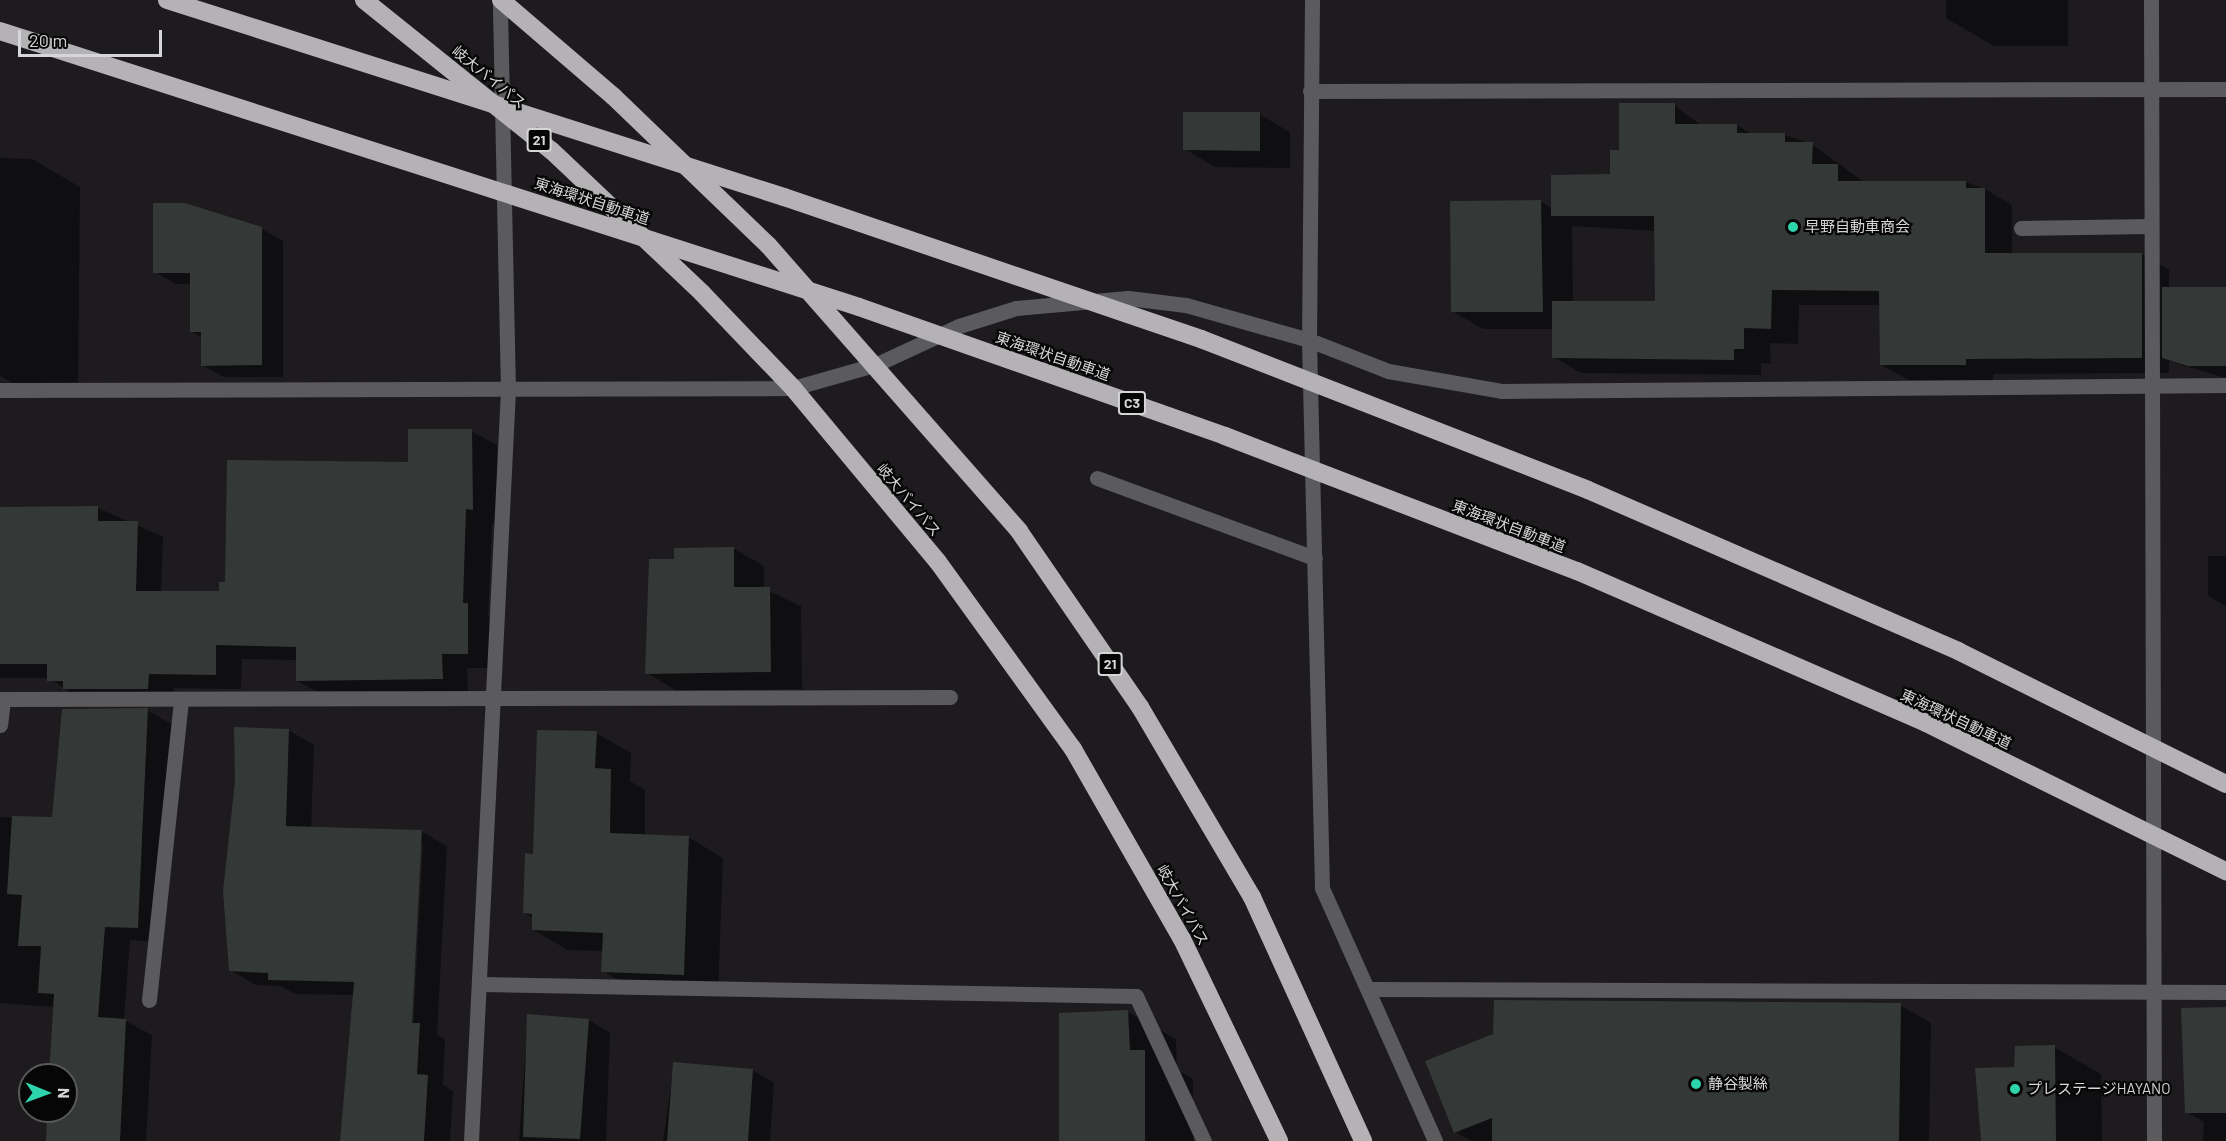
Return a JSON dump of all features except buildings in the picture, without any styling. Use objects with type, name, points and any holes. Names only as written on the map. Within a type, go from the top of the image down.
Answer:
[{"type":"highway","points":[[167,0],[784,197],[1212,344],[1599,494],[1958,651],[2226,784]]},
{"type":"highway","name":"岐大バイパス","points":[[364,0],[552,151],[702,293],[793,388],[938,562],[1073,749],[1182,939],[1279,1141]]},
{"type":"highway","name":"21","points":[[501,0],[613,96],[768,245],[877,364],[1019,531],[1140,707],[1252,897],[1363,1141]]},
{"type":"highway","name":"東海環状自動車道","points":[[0,31],[848,303],[1225,436],[1577,571],[1904,713],[2226,871]]},
{"type":"street","points":[[471,1141],[508,391],[501,0]]},
{"type":"street","points":[[1312,0],[1309,340],[1322,888],[1370,989],[1435,1141]]},
{"type":"street","points":[[2151,0],[2150,994],[2154,1141]]},
{"type":"street","points":[[1310,91],[2226,90]]},
{"type":"street","points":[[2021,228],[2151,226]]},
{"type":"street","points":[[0,390],[508,391],[793,388],[877,364],[959,326],[1067,300],[1186,305],[1309,340],[1388,371],[1500,391],[2226,386]]},
{"type":"street","points":[[1097,478],[1315,558]]},
{"type":"street","points":[[0,725],[1,699],[493,702],[950,697]]},
{"type":"street","points":[[149,1000],[182,700]]},
{"type":"street","points":[[479,984],[1136,996],[1204,1141]]},
{"type":"street","points":[[1370,989],[2150,994],[2226,992]]},
{"type":"place","name":"早野自動車商会","points":[[1793,227]]},
{"type":"place","name":"静谷製絲","points":[[1696,1084]]},
{"type":"place","name":"プレステージHAYANO","points":[[2015,1089]]}]
